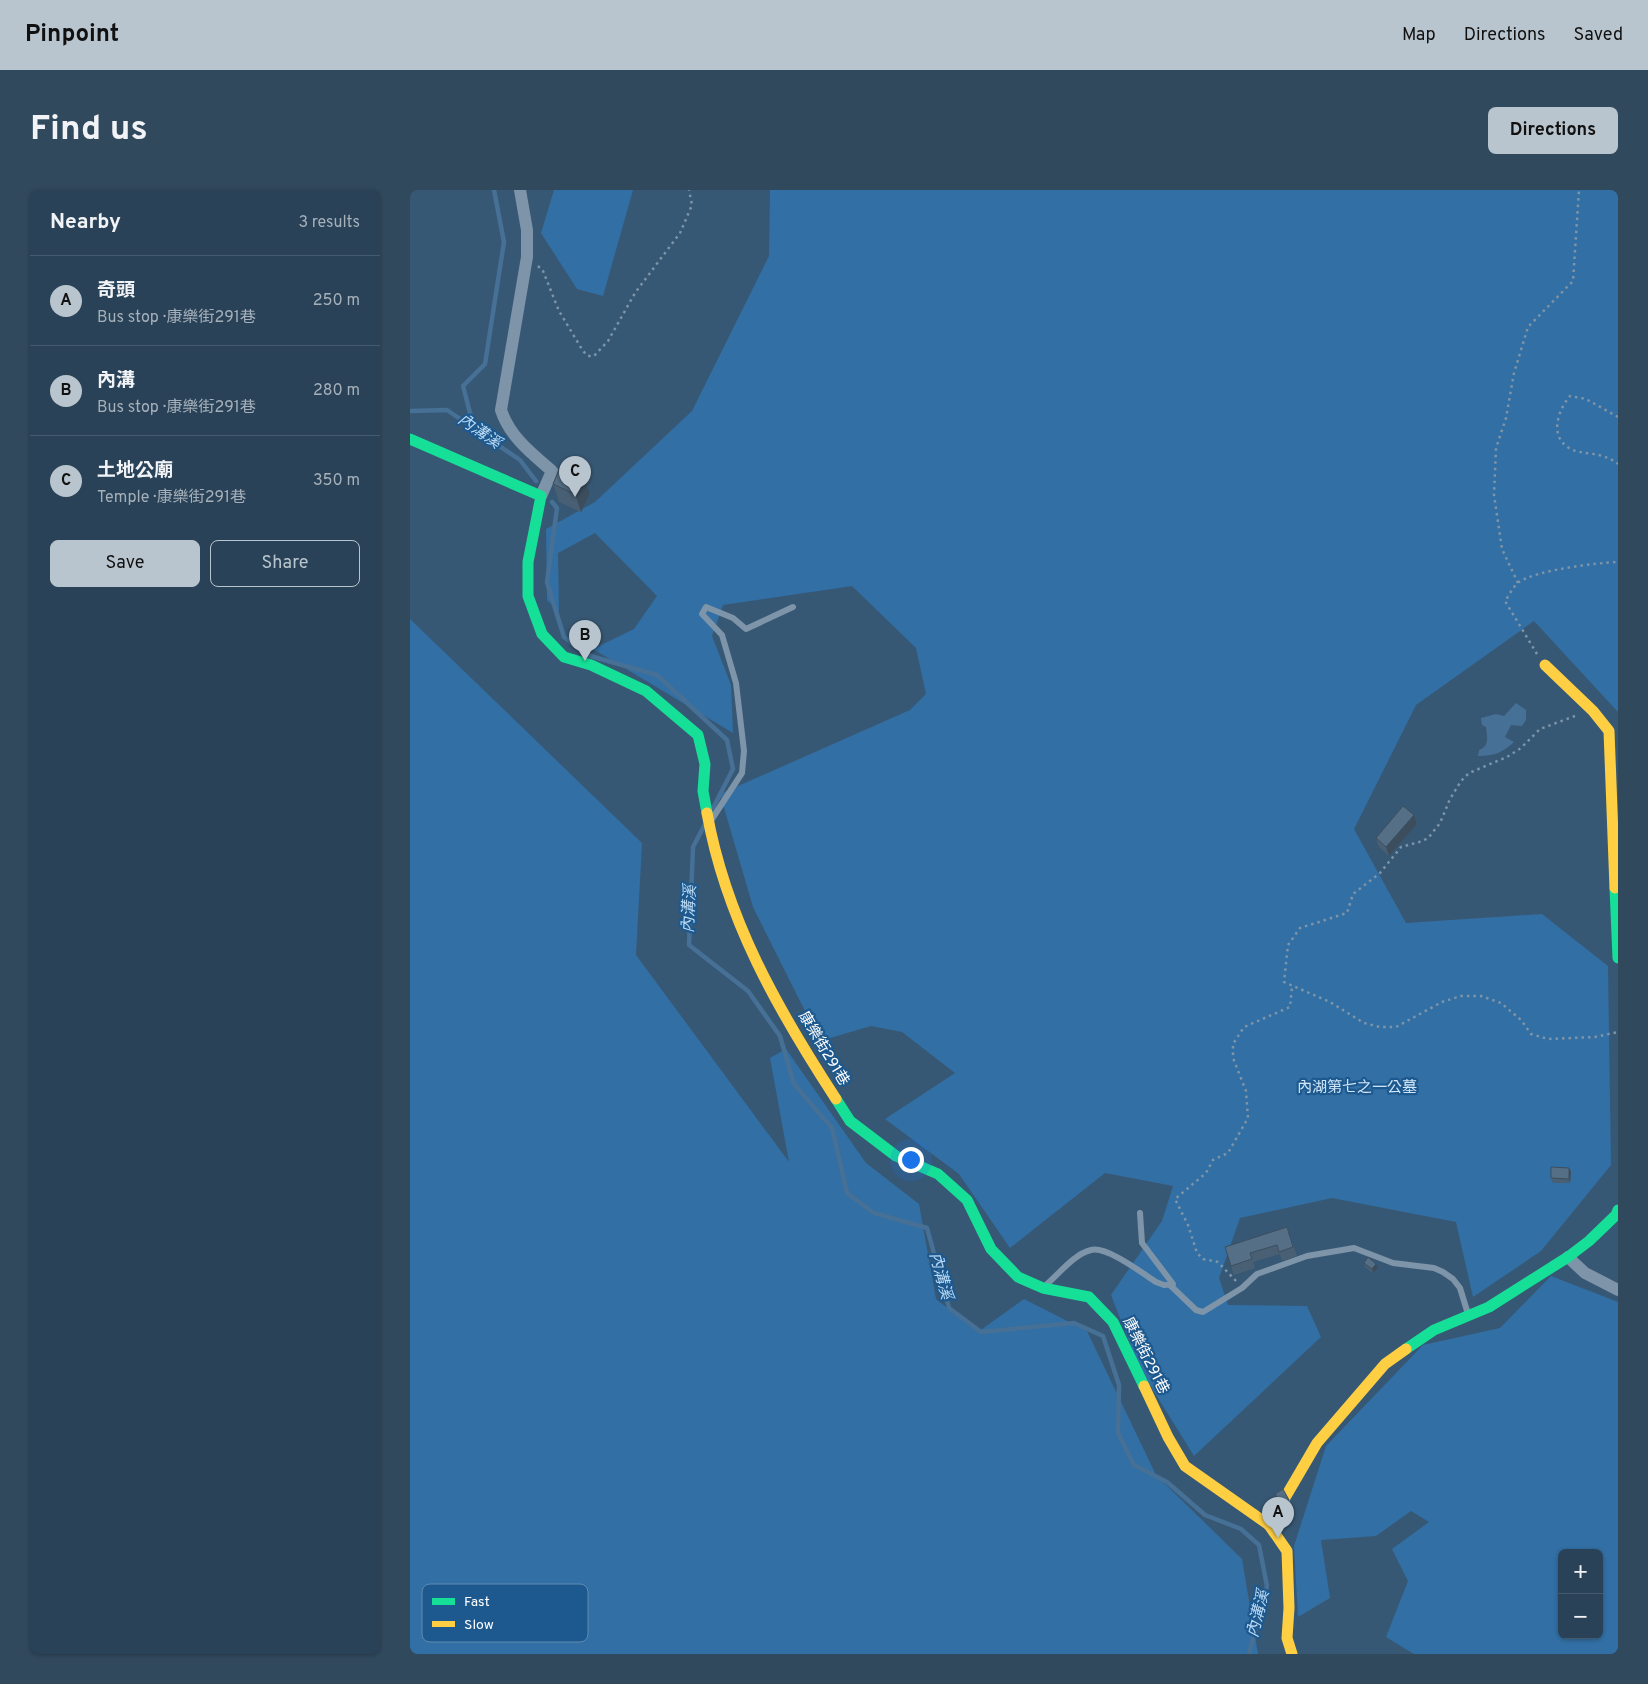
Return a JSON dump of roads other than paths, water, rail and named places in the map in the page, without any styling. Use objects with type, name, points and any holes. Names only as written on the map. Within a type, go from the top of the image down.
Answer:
[{"type":"street","points":[[410,439],[541,496],[552,471],[516,438],[506,425],[501,410],[527,257],[527,230],[520,190]]},
{"type":"street","name":"康樂街291巷","points":[[541,496],[528,562],[528,596],[542,634],[564,657],[591,665],[646,691],[698,735],[705,764],[704,791],[709,824],[732,903],[753,958],[802,1047],[850,1121],[896,1156],[938,1174],[967,1200],[991,1249],[1018,1277],[1043,1288],[1088,1297],[1113,1322],[1168,1437],[1185,1466],[1269,1525],[1288,1551],[1287,1638],[1292,1654]]},
{"type":"street","points":[[1545,666],[1593,711],[1609,731],[1618,958]]},
{"type":"street","points":[[1269,1525],[1317,1443],[1386,1364],[1421,1338],[1489,1307],[1568,1258],[1589,1241],[1616,1215],[1618,1210]]},
{"type":"street","points":[[1568,1258],[1585,1273],[1618,1290]]},
{"type":"lane","points":[[709,824],[742,773],[744,751],[736,683],[722,635],[702,614],[706,607],[733,618],[746,629],[793,607]]},
{"type":"lane","points":[[1140,1214],[1142,1243],[1172,1282],[1170,1286]]},
{"type":"lane","points":[[1043,1288],[1077,1258],[1093,1249],[1108,1252],[1156,1282],[1170,1286],[1196,1310],[1203,1312],[1242,1288],[1257,1274],[1307,1256],[1354,1248],[1393,1263],[1434,1268],[1443,1272],[1454,1279],[1460,1288],[1468,1315]]},
{"type":"waterway","points":[[474,428],[463,386],[485,364],[504,242],[494,190]]},
{"type":"waterway","name":"內溝溪","points":[[410,411],[447,410],[520,460],[536,481]]},
{"type":"waterway","name":"內溝溪","points":[[552,502],[557,508],[547,582],[564,637],[587,655],[657,675],[727,740],[733,769],[712,810]]},
{"type":"waterway","name":"內溝溪","points":[[704,826],[693,847],[689,945],[748,991],[780,1036],[794,1084],[832,1128],[847,1193],[874,1213],[927,1228],[949,1308],[981,1332],[1074,1323],[1103,1336],[1119,1385],[1118,1433],[1134,1465],[1167,1482],[1205,1515],[1241,1529],[1259,1545],[1267,1586],[1249,1654]]},
{"type":"place","name":"土地公廟","points":[[575,497]]},
{"type":"place","name":"內溝","points":[[585,661]]},
{"type":"place","name":"奇頭","points":[[1278,1538]]},
{"type":"park label","name":"內湖第七之一公墓","points":[[1357,1088]]}]
